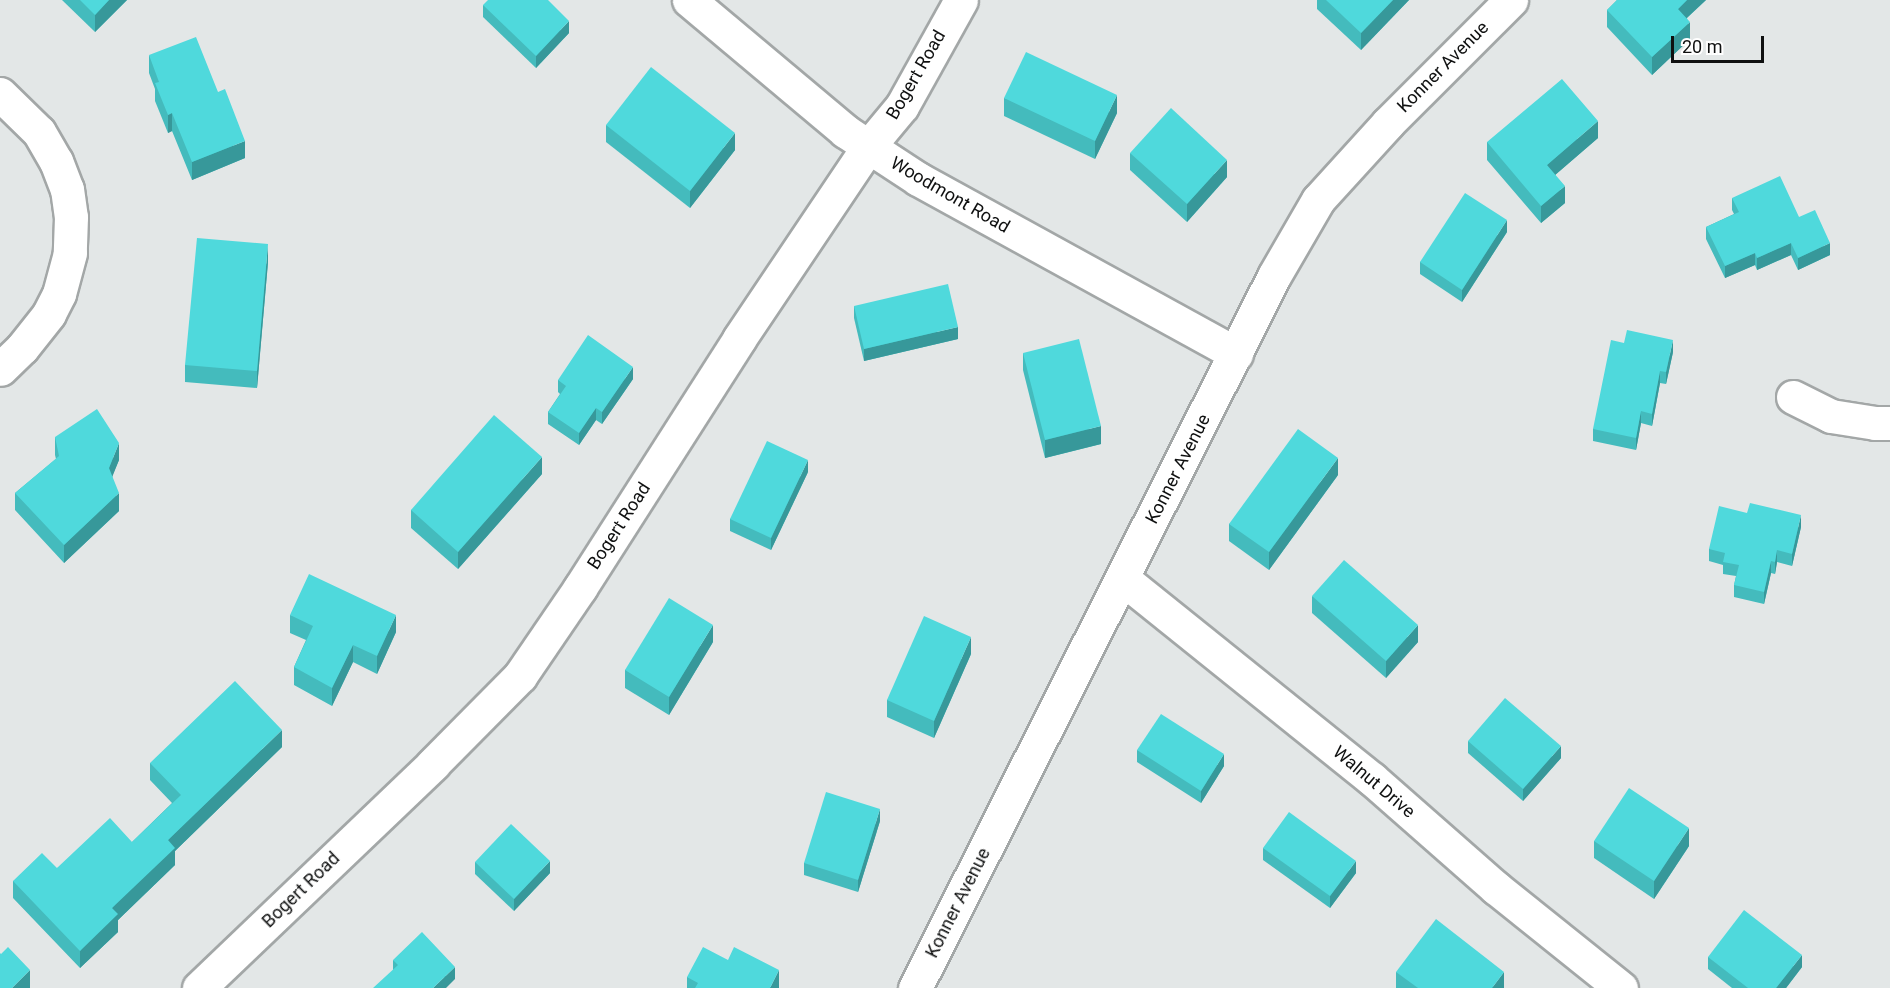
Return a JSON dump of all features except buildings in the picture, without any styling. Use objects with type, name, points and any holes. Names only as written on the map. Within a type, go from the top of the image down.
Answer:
[{"type":"street","name":"Woodmont Road","points":[[689,0],[769,69],[868,147],[918,179],[1236,354]]},
{"type":"street","name":"Bogert Road","points":[[199,988],[433,764],[520,676],[580,588],[739,339],[868,147],[902,106],[961,0]]},
{"type":"street","name":"Konner Avenue","points":[[915,988],[1274,276],[1318,200],[1388,123],[1511,0]]},
{"type":"street","points":[[0,94],[39,132],[56,161],[67,189],[71,217],[70,253],[60,294],[49,314],[22,348],[0,369]]},
{"type":"street","points":[[1793,397],[1831,416],[1890,423]]},
{"type":"street","name":"Walnut Drive","points":[[1123,579],[1372,779],[1496,888],[1622,988]]}]
